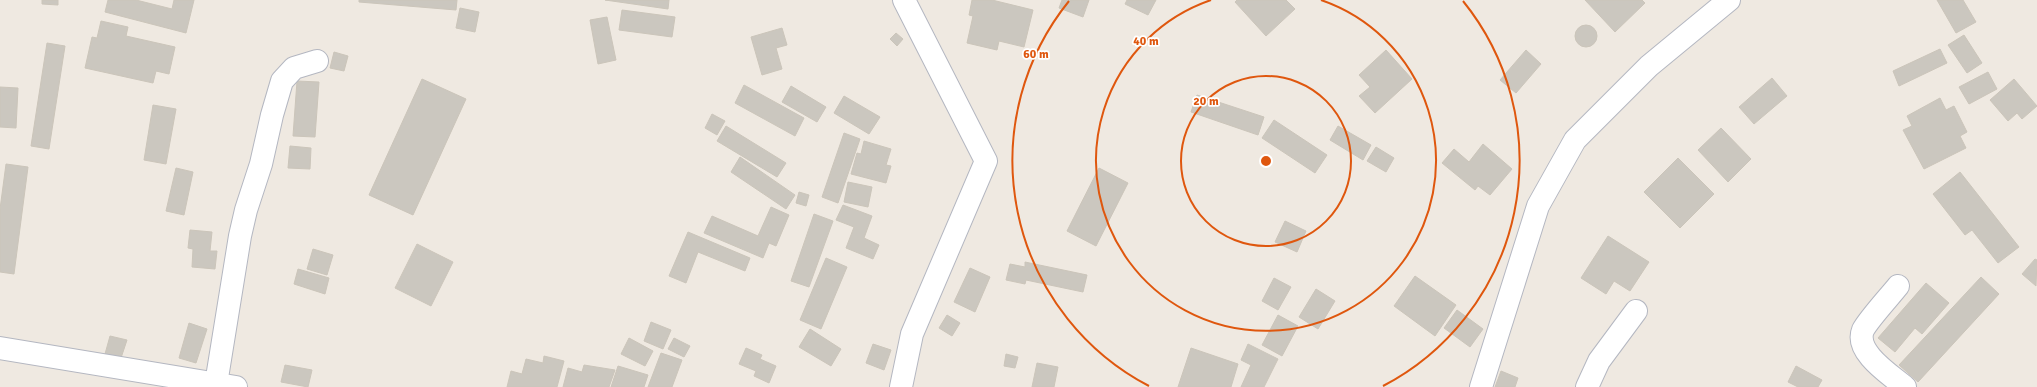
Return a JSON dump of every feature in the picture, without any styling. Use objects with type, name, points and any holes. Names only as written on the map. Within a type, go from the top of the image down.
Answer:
[{"type":"street","points":[[901,387],[912,334],[986,162],[904,0]]},
{"type":"street","points":[[1481,387],[1538,206],[1575,140],[1649,66],[1729,0]]},
{"type":"street","points":[[0,348],[226,385],[240,236],[246,210],[261,164],[272,115],[282,81],[294,68],[317,61]]},
{"type":"street","points":[[1898,286],[1863,330],[1862,345],[1871,358],[1905,387]]},
{"type":"street","points":[[1587,387],[1599,361],[1636,311]]},
{"type":"building","points":[[42,0],[58,0],[58,5],[42,4]]},
{"type":"building","points":[[108,0],[136,0],[172,9],[174,0],[194,0],[186,33],[105,12]]},
{"type":"building","points":[[359,0],[457,0],[456,10],[359,2]]},
{"type":"building","points":[[605,0],[669,0],[668,9]]},
{"type":"building","points":[[972,0],[992,0],[1033,10],[1024,47],[999,41],[997,50],[967,43],[973,16],[969,15]]},
{"type":"building","points":[[1062,0],[1089,0],[1083,17],[1059,8]]},
{"type":"building","points":[[1127,0],[1156,0],[1148,15],[1125,4]]},
{"type":"building","points":[[1237,0],[1286,0],[1295,9],[1266,36],[1235,2]]},
{"type":"building","points":[[1585,0],[1642,0],[1645,3],[1615,32]]},
{"type":"building","points":[[1937,0],[1963,0],[1976,22],[1956,33]]},
{"type":"building","points":[[460,8],[479,12],[475,32],[456,28]]},
{"type":"building","points":[[622,10],[675,17],[672,37],[619,30]]},
{"type":"building","points":[[607,17],[616,60],[598,64],[590,20]]},
{"type":"building","points":[[101,21],[128,27],[126,36],[175,47],[169,74],[156,71],[153,83],[85,68],[92,37],[97,38]]},
{"type":"building","points":[[1586,25],[1594,28],[1597,36],[1594,44],[1586,47],[1578,44],[1575,36],[1578,28]]},
{"type":"building","points":[[782,28],[787,45],[776,48],[782,69],[762,75],[751,37]]},
{"type":"building","points":[[896,33],[903,39],[897,46],[890,39]]},
{"type":"building","points":[[1964,35],[1982,63],[1967,73],[1948,45]]},
{"type":"building","points":[[47,43],[65,46],[49,149],[31,146]]},
{"type":"building","points":[[1940,49],[1947,63],[1899,86],[1893,71]]},
{"type":"building","points":[[1386,50],[1412,79],[1375,113],[1359,96],[1370,87],[1359,75]]},
{"type":"building","points":[[1526,50],[1541,64],[1516,93],[1500,80]]},
{"type":"building","points":[[334,52],[348,56],[344,71],[330,68]]},
{"type":"building","points":[[1988,72],[1997,89],[1969,104],[1959,87]]},
{"type":"building","points":[[1772,78],[1787,96],[1754,124],[1739,107]]},
{"type":"building","points":[[422,79],[466,99],[413,215],[369,195]]},
{"type":"building","points":[[2014,79],[2037,106],[2022,119],[2017,113],[2008,121],[1990,100]]},
{"type":"building","points":[[297,81],[319,82],[315,137],[293,136]]},
{"type":"building","points":[[744,85],[804,118],[795,136],[735,103]]},
{"type":"building","points":[[791,86],[826,107],[817,122],[782,102]]},
{"type":"building","points":[[0,87],[18,88],[16,128],[0,127]]},
{"type":"building","points":[[1197,95],[1264,117],[1258,135],[1191,112]]},
{"type":"building","points":[[844,96],[880,117],[869,134],[834,113]]},
{"type":"building","points":[[1940,98],[1946,110],[1954,106],[1967,132],[1960,136],[1966,148],[1924,169],[1903,130],[1912,126],[1907,116]]},
{"type":"building","points":[[153,105],[176,109],[166,164],[144,160]]},
{"type":"building","points":[[712,114],[725,121],[717,135],[705,128]]},
{"type":"building","points":[[1274,120],[1327,155],[1315,173],[1262,138]]},
{"type":"building","points":[[726,126],[786,163],[777,177],[717,141]]},
{"type":"building","points":[[1338,126],[1371,145],[1363,160],[1330,140]]},
{"type":"building","points":[[1721,128],[1751,159],[1728,182],[1698,150]]},
{"type":"building","points":[[844,133],[860,139],[838,203],[822,197]]},
{"type":"building","points":[[864,141],[891,149],[886,165],[891,166],[886,183],[851,174],[857,153],[861,154]]},
{"type":"building","points":[[1483,144],[1512,169],[1490,195],[1478,186],[1475,190],[1442,163],[1454,149],[1469,162]]},
{"type":"building","points":[[290,146],[311,148],[310,169],[288,168]]},
{"type":"building","points":[[1376,147],[1394,158],[1386,172],[1367,161]]},
{"type":"building","points":[[740,157],[795,195],[786,209],[731,172]]},
{"type":"building","points":[[1678,158],[1714,194],[1680,228],[1644,192]]},
{"type":"building","points":[[6,164],[28,167],[14,274],[0,272],[0,209]]},
{"type":"building","points":[[176,168],[193,172],[184,215],[166,211]]},
{"type":"building","points":[[1099,168],[1128,183],[1096,246],[1067,231]]},
{"type":"building","points":[[1960,172],[2019,247],[1998,263],[1972,230],[1965,235],[1933,194]]},
{"type":"building","points":[[848,182],[872,187],[868,207],[844,202]]},
{"type":"building","points":[[799,192],[809,195],[806,206],[796,203]]},
{"type":"building","points":[[843,205],[872,216],[864,238],[879,245],[873,259],[846,248],[854,227],[836,220]]},
{"type":"building","points":[[771,207],[789,215],[776,246],[769,243],[763,258],[704,233],[712,216],[758,236]]},
{"type":"building","points":[[814,214],[833,221],[809,287],[791,281]]},
{"type":"building","points":[[1285,221],[1306,231],[1297,252],[1275,242]]},
{"type":"building","points":[[190,230],[212,232],[210,251],[217,251],[215,269],[192,267],[193,249],[188,248]]},
{"type":"building","points":[[688,232],[750,258],[745,271],[698,252],[686,283],[669,276]]},
{"type":"building","points":[[1608,236],[1649,262],[1630,291],[1614,281],[1606,294],[1581,278]]},
{"type":"building","points":[[417,244],[453,262],[431,306],[395,288]]},
{"type":"building","points":[[313,249],[333,255],[327,275],[307,269]]},
{"type":"building","points":[[826,258],[847,267],[821,329],[800,320]]},
{"type":"building","points":[[2035,259],[2037,260],[2036,286],[2022,274]]},
{"type":"building","points":[[1025,262],[1087,275],[1083,292],[1026,280],[1025,284],[1006,280],[1010,264],[1025,267]]},
{"type":"building","points":[[970,268],[990,277],[975,312],[954,302]]},
{"type":"building","points":[[298,269],[329,278],[325,294],[294,284]]},
{"type":"building","points":[[1415,276],[1456,305],[1435,336],[1394,306]]},
{"type":"building","points":[[1981,277],[1999,294],[1918,382],[1899,365]]},
{"type":"building","points":[[1274,278],[1291,287],[1278,310],[1262,301]]},
{"type":"building","points":[[1926,283],[1949,303],[1922,334],[1915,328],[1895,352],[1878,338]]},
{"type":"building","points":[[1316,289],[1335,301],[1318,329],[1299,317]]},
{"type":"building","points":[[1457,310],[1483,329],[1470,347],[1444,328]]},
{"type":"building","points":[[947,315],[960,323],[952,336],[939,328]]},
{"type":"building","points":[[1278,315],[1298,326],[1282,356],[1262,345]]},
{"type":"building","points":[[651,322],[671,330],[663,349],[644,341]]},
{"type":"building","points":[[189,323],[207,329],[196,363],[179,358]]},
{"type":"building","points":[[810,329],[841,349],[831,366],[799,347]]},
{"type":"building","points":[[110,336],[127,340],[121,358],[105,354]]},
{"type":"building","points":[[629,338],[653,351],[645,366],[621,354]]},
{"type":"building","points":[[674,338],[690,346],[684,357],[668,349]]},
{"type":"building","points":[[873,344],[891,350],[884,370],[866,363]]},
{"type":"building","points":[[1248,344],[1278,359],[1264,387],[1241,387],[1251,365],[1241,360]]},
{"type":"building","points":[[746,348],[762,355],[760,359],[776,366],[769,383],[754,376],[756,371],[739,364]]},
{"type":"building","points":[[1191,348],[1238,364],[1231,387],[1178,387]]},
{"type":"building","points":[[661,353],[682,360],[672,387],[648,387]]},
{"type":"building","points":[[1006,354],[1018,357],[1015,368],[1004,366]]},
{"type":"building","points":[[544,356],[564,361],[557,387],[507,387],[511,371],[522,374],[526,359],[543,363]]},
{"type":"building","points":[[1037,363],[1058,367],[1054,387],[1032,387]]},
{"type":"building","points":[[285,365],[312,370],[308,387],[281,382]]},
{"type":"building","points":[[584,365],[615,370],[609,387],[563,387],[568,368],[582,372]]},
{"type":"building","points":[[618,366],[648,375],[644,387],[611,387]]},
{"type":"building","points":[[1796,366],[1822,380],[1818,387],[1798,387],[1788,382]]},
{"type":"building","points":[[1501,371],[1518,378],[1515,387],[1495,387]]}]
